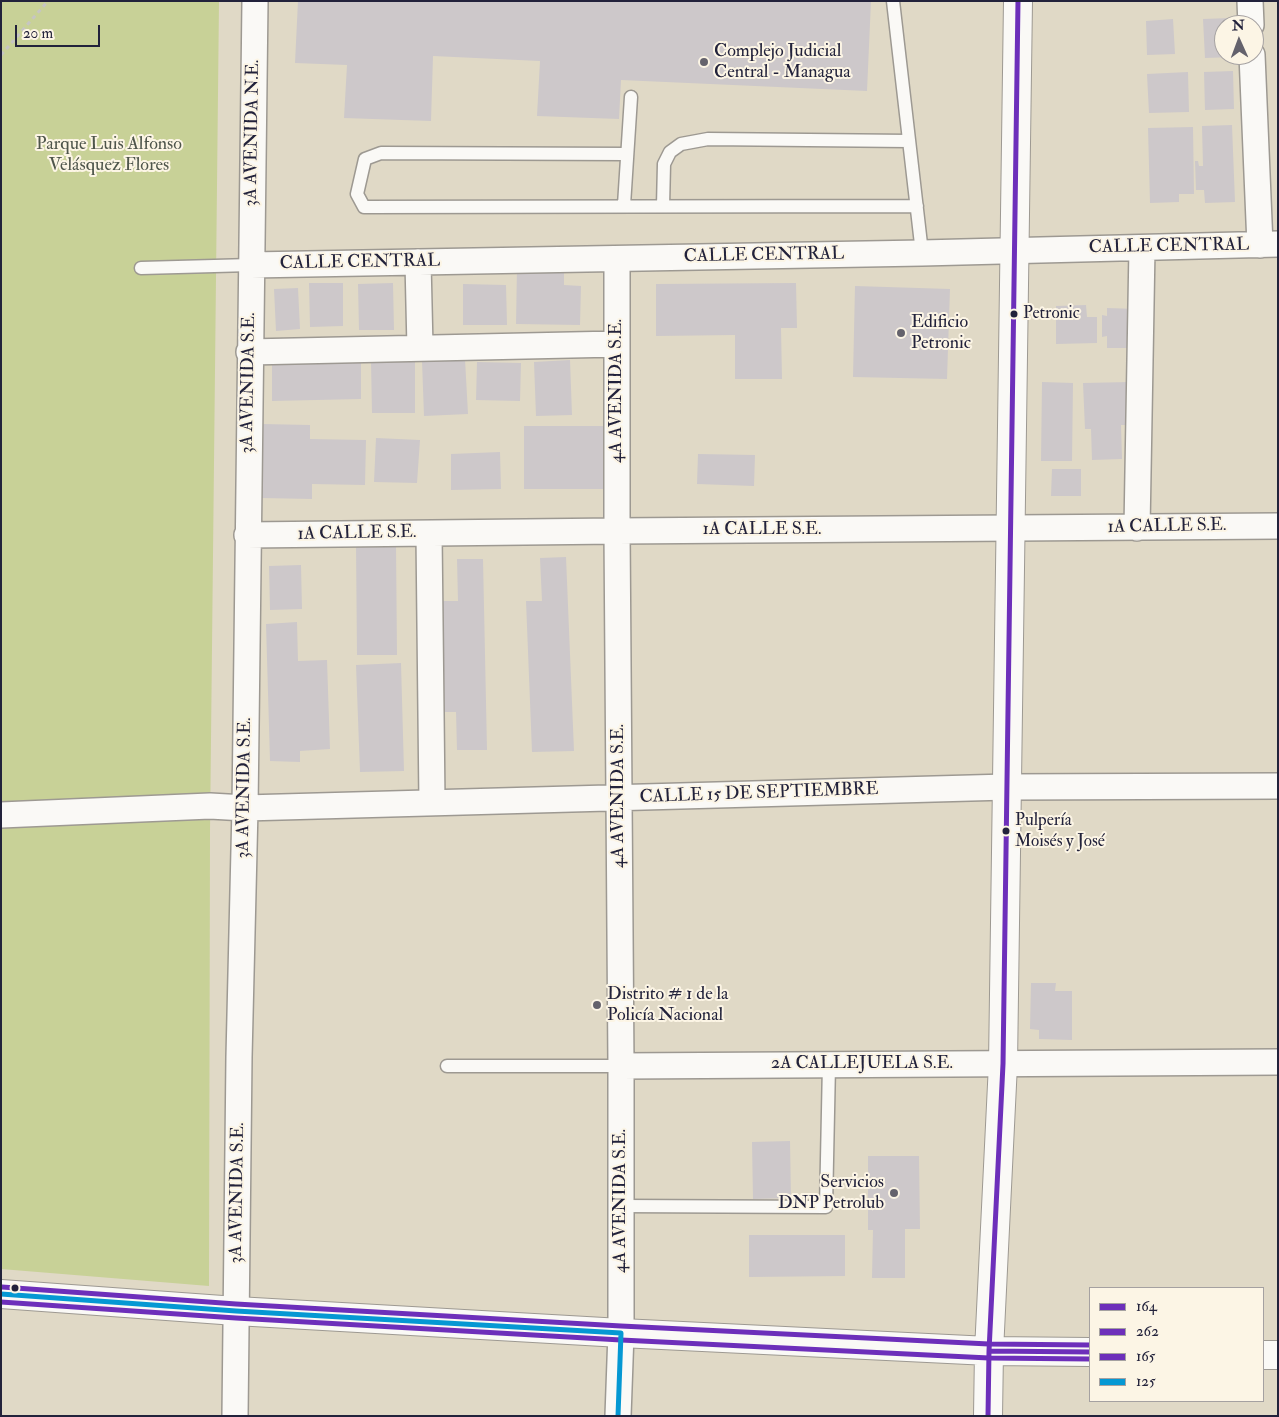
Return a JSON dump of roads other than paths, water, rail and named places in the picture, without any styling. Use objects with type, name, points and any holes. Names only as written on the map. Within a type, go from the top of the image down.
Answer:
[{"type":"street","name":"3A AVENIDA N.E.","points":[[251,265],[254,1]]},
{"type":"street","points":[[988,1416],[1003,1064],[1018,1]]},
{"type":"street","points":[[1250,1],[1251,15]]},
{"type":"street","points":[[1253,65],[1269,245]]},
{"type":"street","name":"CALLE CENTRAL","points":[[251,265],[1269,245]]},
{"type":"street","points":[[1137,528],[1142,248]]},
{"type":"street","name":"4A AVENIDA S.E.","points":[[617,259],[618,798],[621,1066],[621,1333],[618,1416]]},
{"type":"street","points":[[418,262],[420,348]]},
{"type":"street","name":"3A AVENIDA S.E.","points":[[236,1311],[245,808],[251,265]]},
{"type":"street","points":[[250,352],[617,344]]},
{"type":"street","name":"1A CALLE S.E.","points":[[247,535],[1278,526]]},
{"type":"street","points":[[429,534],[432,803]]},
{"type":"street","name":"CALLE 15 DE SEPTIEMBRE","points":[[1,815],[210,806],[245,808],[1007,787],[1278,786]]},
{"type":"street","name":"2A CALLEJUELA S.E.","points":[[621,1066],[1278,1062]]},
{"type":"street","points":[[1,1294],[236,1311],[621,1333],[990,1351],[1089,1352]]},
{"type":"street","points":[[235,1416],[236,1311]]},
{"type":"street","points":[[1264,1355],[1278,1355]]},
{"type":"lane","points":[[893,1],[922,253]]},
{"type":"lane","points":[[624,206],[631,97]]},
{"type":"lane","points":[[663,206],[664,164],[670,152],[681,144],[708,139],[909,141]]},
{"type":"lane","points":[[627,154],[380,153],[365,159],[357,194],[364,207],[917,206]]},
{"type":"lane","points":[[141,268],[251,265]]},
{"type":"lane","points":[[621,1206],[826,1207],[830,1064]]},
{"type":"lane","name":"2A CALLEJUELA S.E.","points":[[447,1066],[621,1066]]},
{"type":"place","name":"Complejo Judicial Central - Managua","points":[[704,62]]},
{"type":"place","name":"Petronic","points":[[1014,314]]},
{"type":"place","name":"Edificio Petronic","points":[[901,333]]},
{"type":"place","name":"Pulpería Moisés y José","points":[[1006,831]]},
{"type":"place","name":"Distrito # 1 de la Policía Nacional","points":[[597,1005]]},
{"type":"place","name":"Servicios DNP Petrolub","points":[[894,1193]]},
{"type":"park label","name":"Parque Luis Alfonso Velásquez Flores","points":[[109,155]]}]
